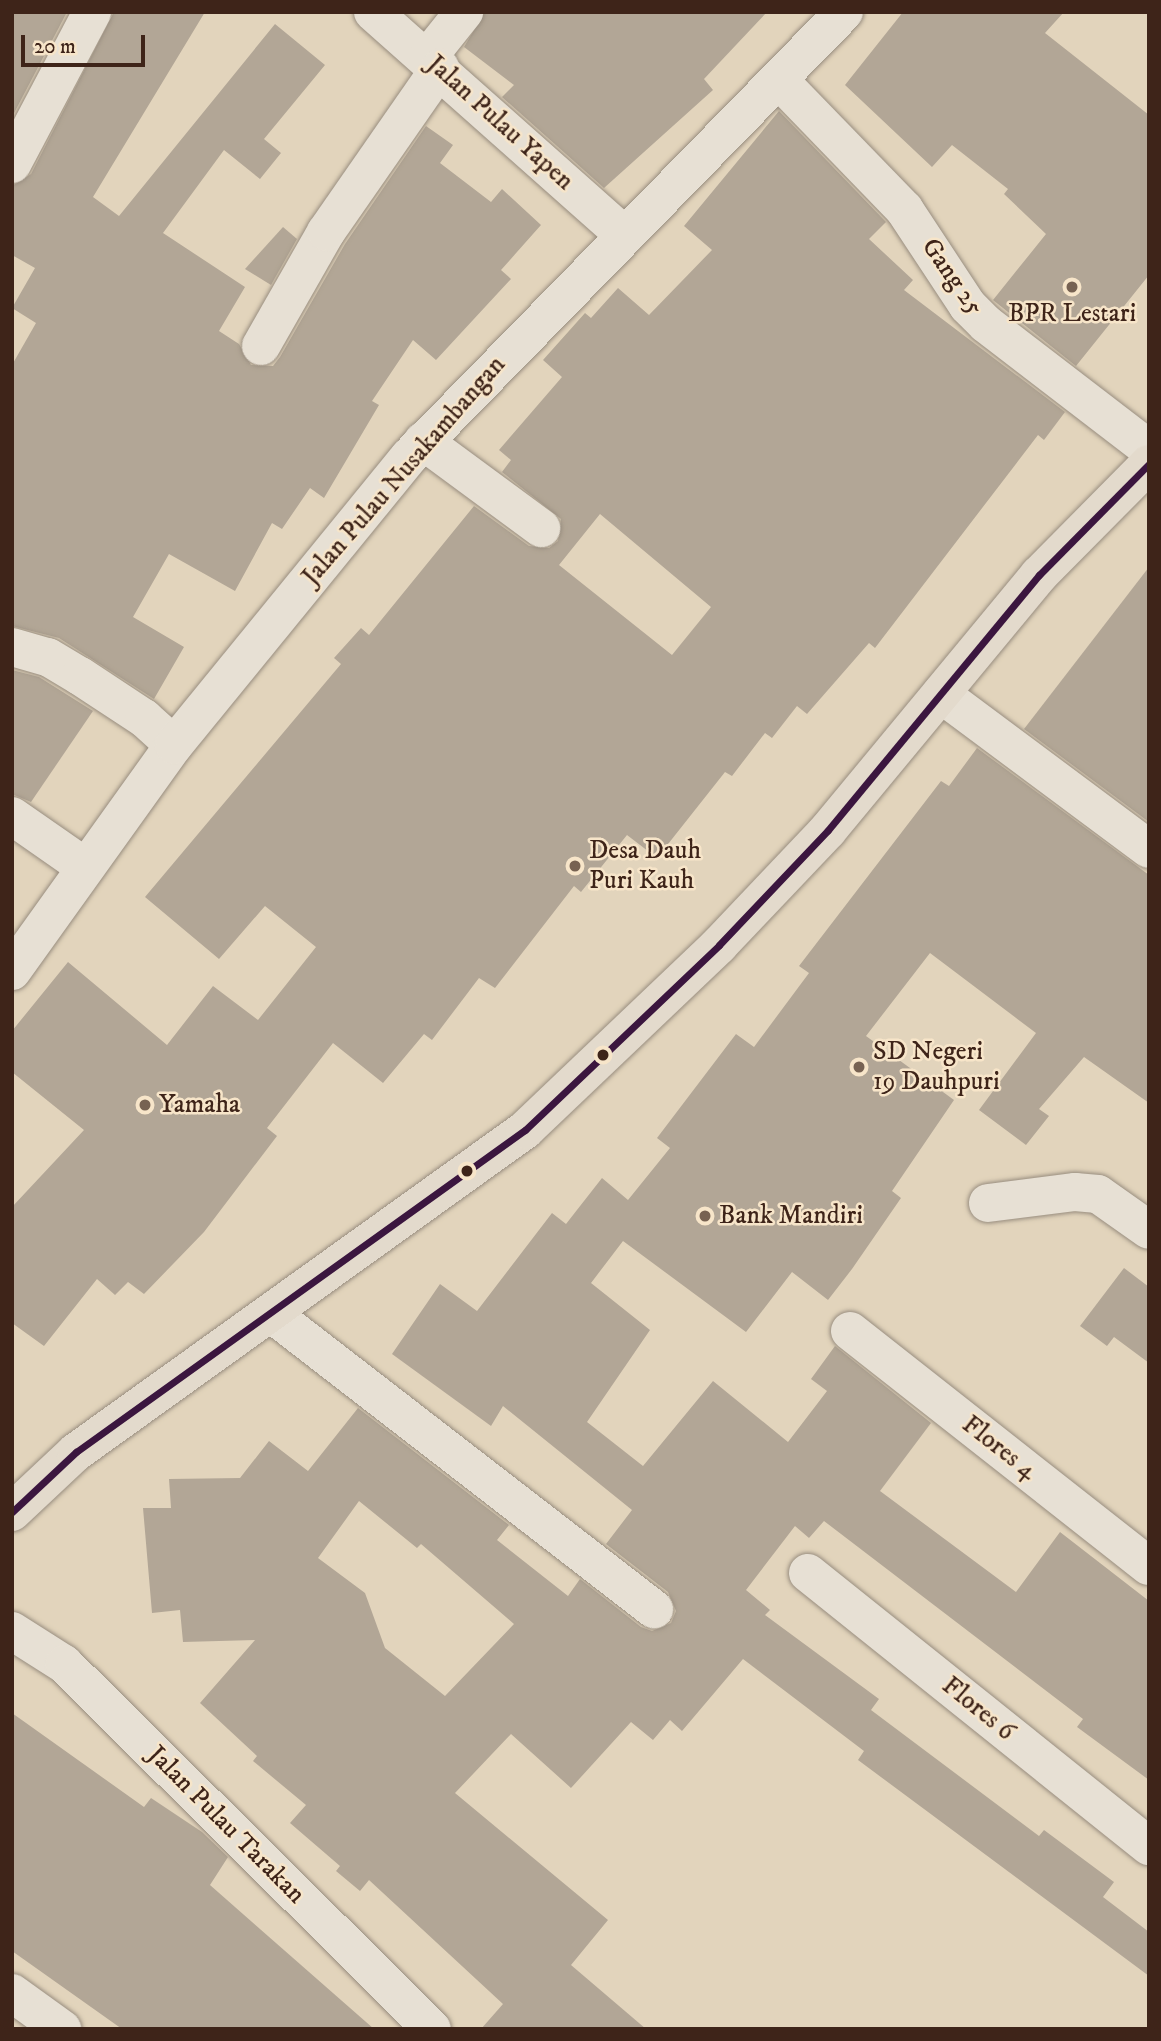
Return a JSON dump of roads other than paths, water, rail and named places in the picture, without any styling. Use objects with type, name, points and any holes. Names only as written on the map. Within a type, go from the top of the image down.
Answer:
[{"type":"main road","points":[[12,1512],[76,1452],[525,1130],[746,916],[828,830],[1039,575],[1149,464]]},
{"type":"main road","points":[[12,1470],[76,1452]]},
{"type":"street","points":[[12,164],[92,12]]},
{"type":"street","name":"Jalan Pulau Yapen","points":[[373,12],[434,62],[625,236]]},
{"type":"street","points":[[261,346],[326,232],[464,12]]},
{"type":"street","name":"Jalan Pulau Nusakambangan","points":[[12,971],[174,745],[424,441],[844,12]]},
{"type":"street","name":"Gang 25","points":[[779,80],[904,209],[968,306],[986,324],[1149,449]]},
{"type":"street","points":[[424,441],[541,528]]},
{"type":"street","points":[[12,647],[48,657],[109,693],[174,745]]},
{"type":"street","points":[[941,694],[1149,849]]},
{"type":"street","points":[[12,816],[85,867]]},
{"type":"street","points":[[988,1203],[1075,1192],[1098,1194],[1149,1230]]},
{"type":"street","points":[[272,1314],[654,1609]]},
{"type":"street","name":"Flores 4","points":[[850,1331],[1149,1566]]},
{"type":"street","name":"Flores 6","points":[[808,1573],[1149,1846]]},
{"type":"street","name":"Jalan Pulau Tarakan","points":[[12,1631],[64,1664],[432,2029]]},
{"type":"street","points":[[12,1993],[62,2029]]},
{"type":"place","name":"BPR Lestari","points":[[1072,287]]},
{"type":"place","name":"Desa Dauh Puri Kauh","points":[[575,866]]},
{"type":"place","name":"SD Negeri 19 Dauhpuri","points":[[859,1067]]},
{"type":"place","name":"Yamaha","points":[[145,1105]]},
{"type":"place","name":"Bank Mandiri","points":[[705,1216]]}]
